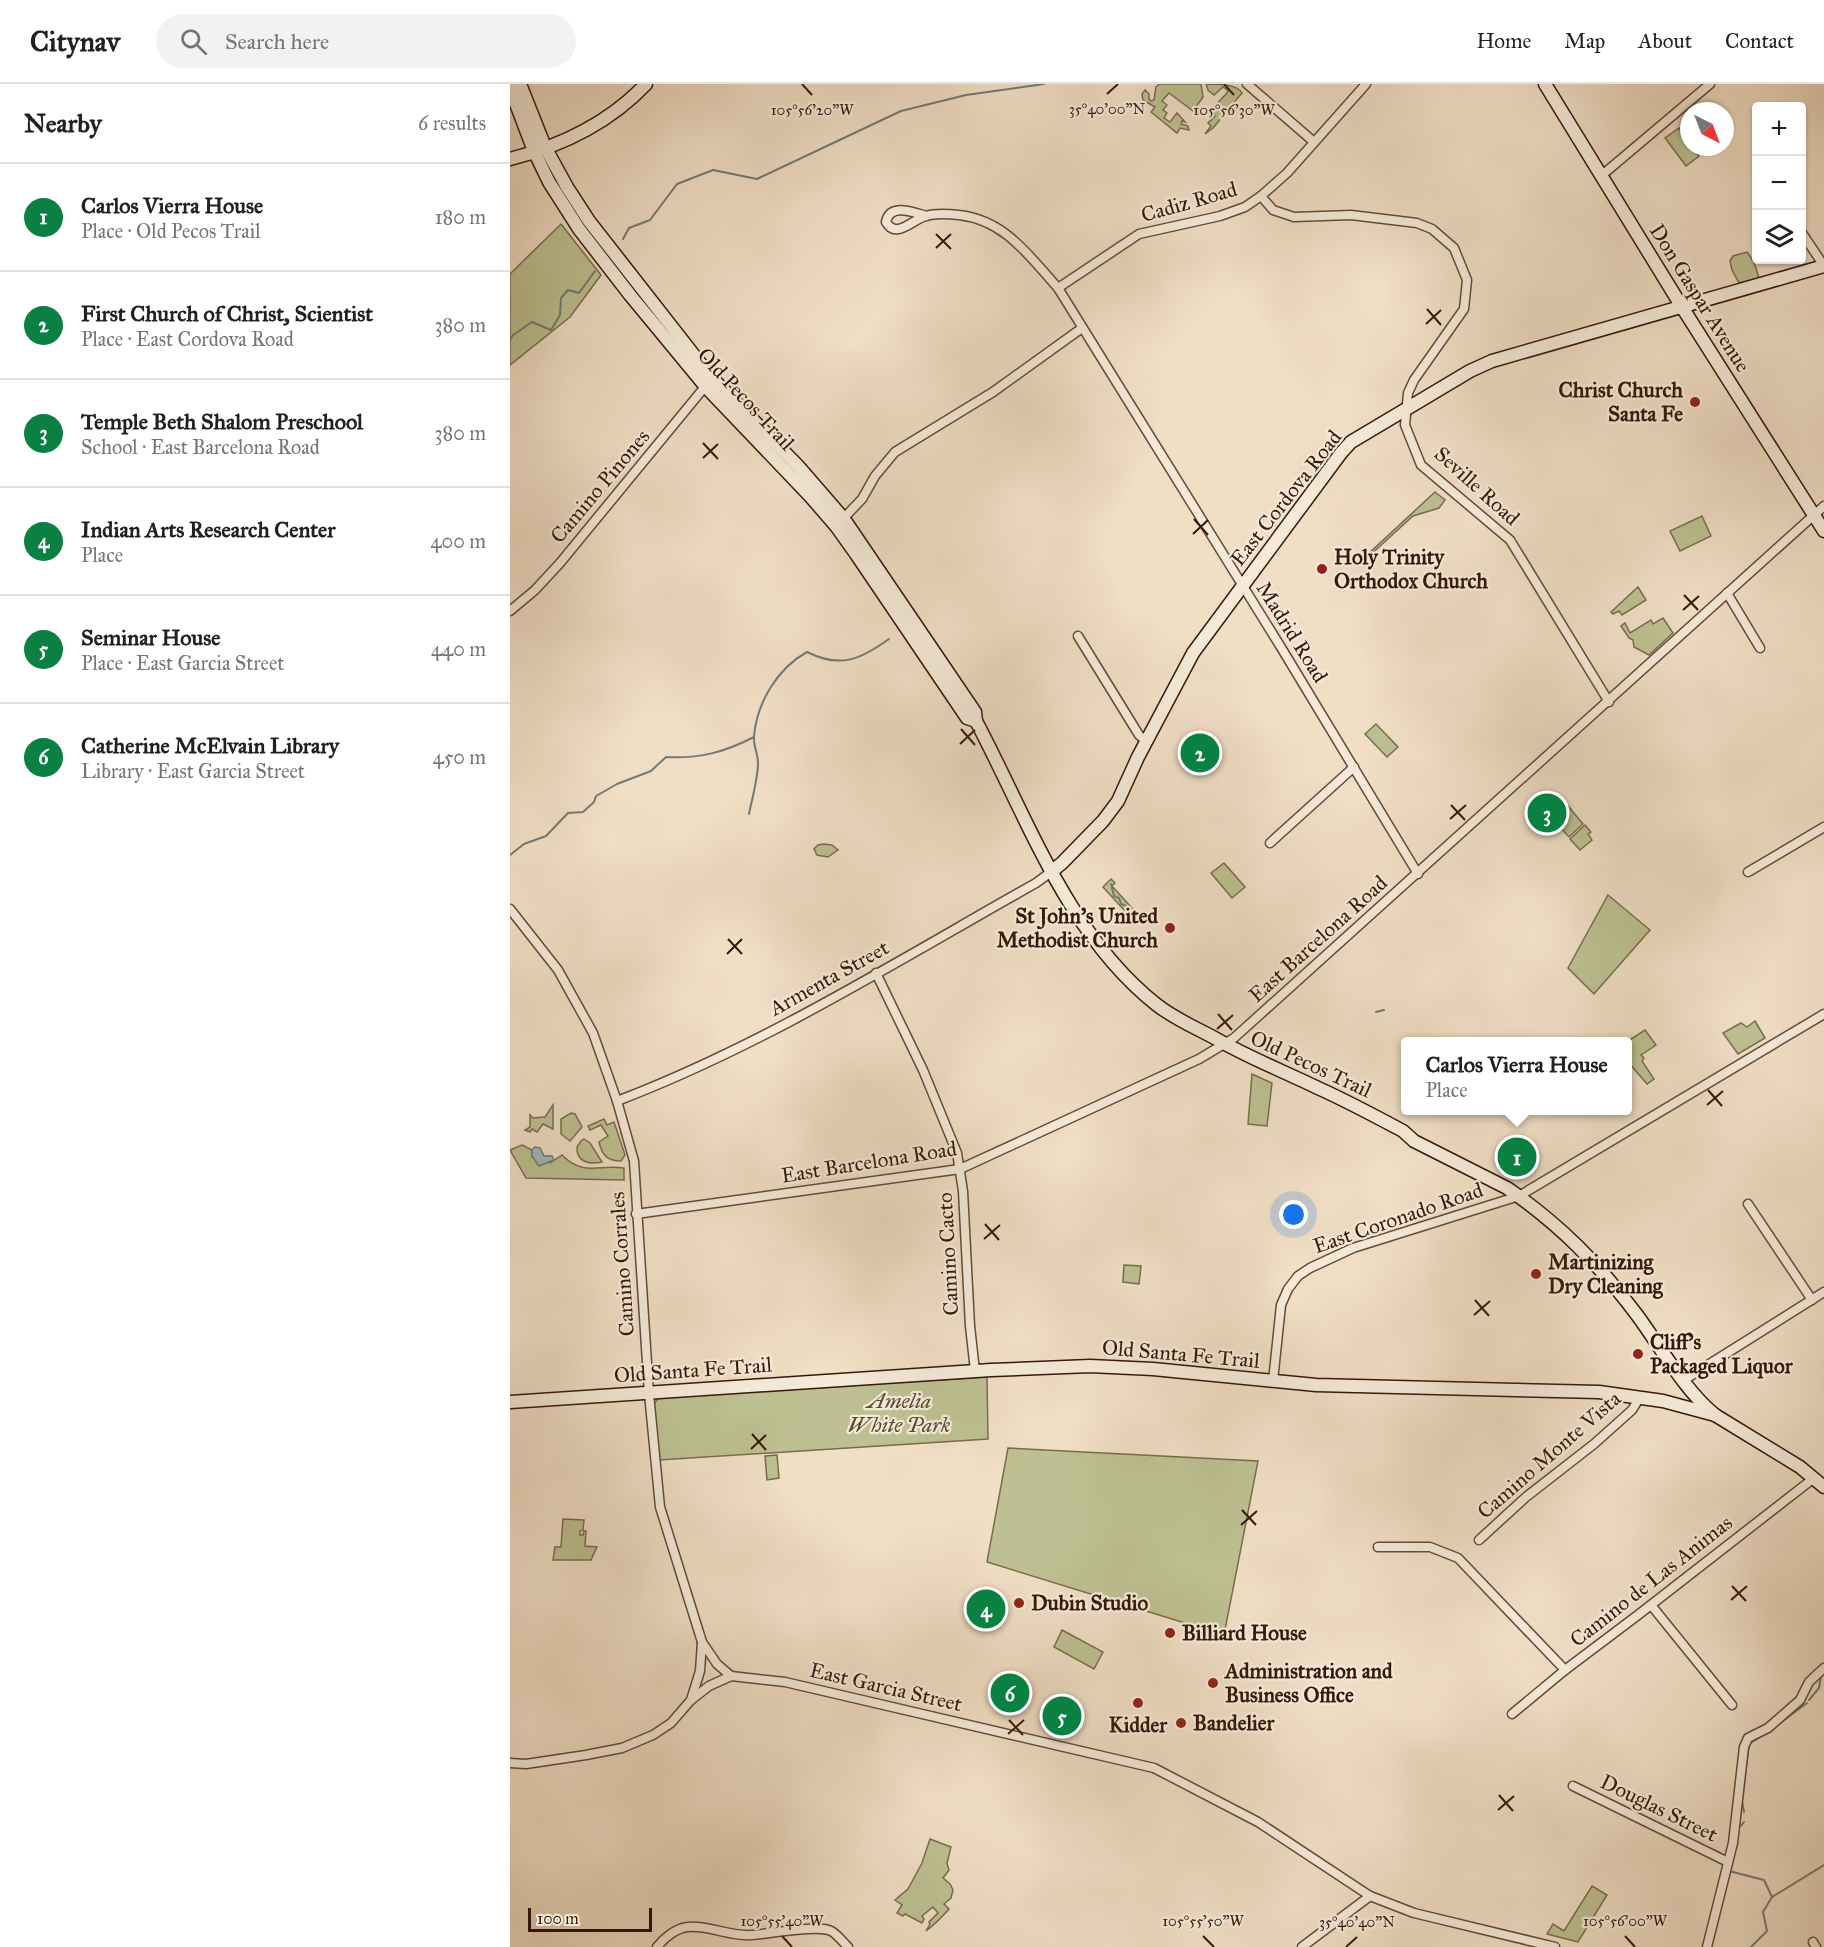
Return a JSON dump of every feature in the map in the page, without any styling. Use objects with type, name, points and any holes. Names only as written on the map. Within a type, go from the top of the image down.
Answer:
[{"type":"street","name":"Old Pecos Trail","points":[[520,84],[540,149]]},
{"type":"street","points":[[510,159],[581,133],[604,120],[628,102],[646,84]]},
{"type":"street","points":[[1247,84],[1314,142]]},
{"type":"street","name":"Cadiz Road","points":[[1058,288],[1139,234],[1220,216],[1245,207],[1287,173],[1366,84]]},
{"type":"street","name":"Don Gaspar Avenue","points":[[1545,84],[1682,308],[1824,531]]},
{"type":"street","points":[[1601,176],[1710,84]]},
{"type":"street","name":"Old Pecos Trail","points":[[510,88],[540,149],[589,221],[709,382],[798,466],[967,699],[1056,882],[1107,956],[1159,1006],[1237,1052],[1317,1087],[1403,1131],[1414,1141],[1519,1196],[1573,1240],[1604,1272],[1684,1380],[1715,1415]]},
{"type":"street","name":"Seville Road","points":[[1261,196],[1273,210],[1294,217],[1351,215],[1417,223],[1432,229],[1454,248],[1467,280],[1464,309],[1414,380],[1408,393],[1405,425],[1421,465],[1510,540],[1609,702]]},
{"type":"street","name":"Madrid Road","points":[[927,216],[965,216],[987,222],[1001,229],[1013,237],[1058,288],[1418,874]]},
{"type":"street","points":[[1806,239],[1824,266]]},
{"type":"street","name":"East Cordova Road","points":[[1051,872],[1114,807],[1190,659],[1346,447],[1360,436],[1470,371],[1492,361],[1824,266]]},
{"type":"street","points":[[840,522],[862,499],[875,476],[895,452],[1000,387],[1082,328]]},
{"type":"street","name":"Camino Pinones","points":[[510,611],[535,590],[554,569],[709,382]]},
{"type":"street","name":"East Barcelona Road","points":[[636,1214],[960,1169],[1199,1059],[1225,1044],[1418,874],[1824,506]]},
{"type":"street","points":[[1727,593],[1760,648]]},
{"type":"street","points":[[1078,636],[1139,735],[1146,741]]},
{"type":"street","points":[[1270,843],[1354,767]]},
{"type":"street","points":[[1748,872],[1824,826]]},
{"type":"street","name":"Armenta Street","points":[[617,1101],[672,1080],[712,1061],[876,973],[1036,883],[1051,872]]},
{"type":"street","name":"Camino Corrales","points":[[510,909],[558,970],[592,1033],[617,1101],[634,1161],[649,1394],[660,1507],[702,1642],[717,1664],[732,1676]]},
{"type":"street","name":"Camino Cacto","points":[[876,973],[923,1070],[957,1153],[975,1371]]},
{"type":"street","name":"East Coronado Road","points":[[1274,1381],[1281,1305],[1288,1289],[1298,1276],[1353,1248],[1519,1196],[1824,1014]]},
{"type":"street","points":[[1748,1204],[1812,1300]]},
{"type":"street","points":[[1663,1401],[1671,1399],[1681,1391],[1684,1380],[1824,1292]]},
{"type":"street","name":"Old Santa Fe Trail","points":[[510,1401],[649,1394],[975,1371],[1111,1366],[1330,1385],[1589,1392],[1663,1401],[1715,1415],[1791,1461],[1824,1487]]},
{"type":"street","name":"Camino Monte Vista","points":[[1479,1540],[1526,1497],[1594,1444],[1632,1410],[1640,1397]]},
{"type":"street","name":"Camino de Las Animas","points":[[1512,1714],[1564,1670],[1814,1478]]},
{"type":"street","points":[[1378,1547],[1430,1547],[1458,1558],[1564,1670]]},
{"type":"street","points":[[1651,1605],[1732,1705]]},
{"type":"street","name":"Camino Corrales","points":[[691,1700],[700,1671],[702,1642]]},
{"type":"street","points":[[1707,1947],[1733,1843],[1744,1747],[1748,1738],[1768,1728],[1786,1714],[1800,1700],[1809,1682],[1824,1668]]},
{"type":"street","points":[[510,1763],[526,1764],[622,1748],[652,1735],[671,1723],[691,1700],[710,1686],[732,1676]]},
{"type":"street","name":"East Garcia Street","points":[[732,1676],[784,1682],[1154,1768],[1258,1822],[1370,1896],[1414,1913],[1555,1947]]},
{"type":"street","name":"Douglas Street","points":[[1573,1786],[1728,1862]]},
{"type":"street","points":[[1302,1947],[1370,1896]]},
{"type":"street","points":[[657,1947],[663,1940],[686,1927],[702,1927],[730,1935],[748,1936],[818,1928],[831,1930],[848,1947]]},
{"type":"green space","points":[[1160,84],[1201,84],[1203,97],[1193,111],[1169,93],[1162,101],[1167,105],[1163,110],[1167,113],[1164,118],[1170,122],[1177,113],[1185,122],[1182,121],[1181,124],[1188,126],[1189,130],[1180,128],[1177,133],[1151,112],[1155,107],[1143,100],[1142,94],[1145,90],[1149,94],[1149,99],[1154,100],[1156,87]]},
{"type":"green space","points":[[1206,84],[1232,86],[1242,93],[1213,128],[1205,134],[1211,126],[1208,123],[1215,116],[1212,109],[1228,90],[1223,87],[1214,95],[1208,90]]},
{"type":"green space","points":[[1679,128],[1680,156],[1699,156],[1686,166],[1665,138]]},
{"type":"green space","points":[[561,224],[601,275],[570,317],[510,365],[510,274]]},
{"type":"green space","points":[[1747,252],[1752,259],[1752,264],[1755,264],[1759,278],[1739,283],[1730,261],[1733,256]]},
{"type":"green space","points":[[1435,492],[1445,500],[1439,508],[1413,516],[1367,558],[1366,556]]},
{"type":"green space","points":[[1702,516],[1711,536],[1680,551],[1670,531]]},
{"type":"green space","points":[[1638,587],[1646,600],[1622,615],[1619,611],[1613,614],[1611,612]]},
{"type":"green space","points":[[1663,618],[1673,633],[1649,655],[1634,647],[1633,640],[1621,626],[1625,623],[1630,633],[1651,620],[1653,624]]},
{"type":"green space","points":[[1376,724],[1398,747],[1387,757],[1365,734]]},
{"type":"green space","points":[[1568,806],[1583,824],[1569,837],[1553,819]]},
{"type":"green space","points":[[1585,825],[1591,832],[1588,834],[1592,840],[1580,850],[1570,839]]},
{"type":"green space","points":[[824,844],[832,845],[838,850],[828,857],[817,855],[814,849]]},
{"type":"green space","points":[[1224,863],[1245,887],[1232,898],[1211,873]]},
{"type":"green space","points":[[1111,879],[1115,883],[1112,886],[1140,917],[1135,922],[1103,887]]},
{"type":"green space","points":[[1608,895],[1650,930],[1594,994],[1568,968]]},
{"type":"green space","points":[[1755,1021],[1765,1038],[1738,1054],[1723,1033],[1741,1023],[1747,1027]]},
{"type":"green space","points":[[1645,1030],[1656,1045],[1641,1055],[1644,1058],[1642,1061],[1654,1079],[1647,1084],[1632,1067],[1632,1038]]},
{"type":"green space","points":[[1252,1074],[1272,1083],[1267,1126],[1248,1124]]},
{"type":"green space","points":[[553,1105],[553,1129],[543,1124],[537,1132],[532,1129],[530,1132],[525,1130],[530,1127],[530,1115],[533,1118],[545,1117]]},
{"type":"green space","points":[[571,1113],[575,1114],[582,1127],[570,1141],[561,1134],[561,1119]]},
{"type":"green space","points":[[604,1119],[607,1125],[614,1122],[625,1155],[621,1161],[609,1158],[602,1150],[599,1142],[608,1136],[601,1125],[590,1130],[588,1126]]},
{"type":"green space","points":[[584,1139],[590,1143],[602,1162],[589,1163],[581,1159],[577,1147]]},
{"type":"green space","points":[[522,1145],[532,1150],[532,1157],[550,1163],[562,1155],[570,1162],[584,1168],[624,1168],[624,1180],[526,1178],[510,1150]]},
{"type":"green space","points":[[1124,1265],[1141,1266],[1139,1284],[1123,1282]]},
{"type":"green space","name":"Amelia White Park","points":[[987,1377],[988,1439],[659,1460],[654,1404],[659,1397]]},
{"type":"green space","points":[[1008,1448],[1258,1461],[1224,1635],[987,1562]]},
{"type":"green space","points":[[777,1455],[779,1478],[767,1480],[765,1456]]},
{"type":"green space","points":[[563,1519],[584,1520],[580,1535],[586,1531],[585,1546],[597,1547],[591,1560],[553,1560],[555,1547],[561,1547]]},
{"type":"green space","points":[[1062,1630],[1103,1652],[1094,1669],[1054,1647]]},
{"type":"green space","points":[[930,1839],[951,1847],[947,1863],[949,1870],[943,1878],[953,1890],[951,1898],[944,1904],[949,1909],[926,1931],[929,1922],[938,1913],[933,1907],[922,1916],[924,1919],[922,1923],[905,1914],[903,1916],[897,1913],[902,1905],[895,1900],[908,1889],[922,1863]]},
{"type":"green space","points":[[1592,1886],[1607,1895],[1578,1942],[1547,1934],[1553,1924],[1564,1931]]},
{"type":"water","points":[[535,1147],[540,1148],[544,1156],[552,1156],[554,1160],[539,1166],[532,1156],[532,1150]]},
{"type":"waterway","points":[[623,239],[629,228],[650,220],[677,184],[713,170],[757,179],[901,111],[966,95],[1044,84]]},
{"type":"waterway","points":[[510,340],[513,335],[532,322],[551,330],[560,315],[561,298],[568,290],[579,293],[595,271]]},
{"type":"waterway","points":[[749,814],[758,769],[754,739],[756,723],[764,699],[778,677],[807,652],[830,660],[841,661],[869,652],[889,639]]},
{"type":"waterway","points":[[510,855],[524,844],[546,836],[568,813],[583,812],[594,802],[596,796],[617,784],[651,771],[666,757],[690,757],[712,753],[733,747],[754,737]]},
{"type":"waterway","points":[[1111,884],[1114,896],[1119,898],[1129,913],[1136,916]]},
{"type":"waterway","points":[[1376,1012],[1384,1010]]},
{"type":"waterway","points":[[1809,1700],[1819,1688],[1821,1676]]},
{"type":"waterway","points":[[1772,1729],[1807,1703]]},
{"type":"waterway","points":[[1744,1812],[1742,1801],[1749,1744],[1765,1734]]},
{"type":"waterway","points":[[1741,1826],[1744,1822]]},
{"type":"waterway","points":[[1772,1897],[1824,1865]]},
{"type":"waterway","points":[[1729,1871],[1764,1880],[1772,1897],[1763,1912],[1767,1931],[1751,1947]]},
{"type":"place","name":"Christ Church Santa Fe","points":[[1695,402]]},
{"type":"place","name":"Holy Trinity Orthodox Church","points":[[1322,569]]},
{"type":"place","name":"First Church of Christ, Scientist","points":[[1200,753]]},
{"type":"place","name":"Temple Beth Shalom Preschool","points":[[1547,813]]},
{"type":"place","name":"St John's United Methodist Church","points":[[1170,928]]},
{"type":"place","name":"Carlos Vierra House","points":[[1517,1157]]},
{"type":"place","name":"Martinizing Dry Cleaning","points":[[1536,1274]]},
{"type":"place","name":"Cliff's Packaged Liquor","points":[[1638,1354]]},
{"type":"place","name":"Dubin Studio","points":[[1019,1603]]},
{"type":"place","name":"Indian Arts Research Center","points":[[986,1609]]},
{"type":"place","name":"Billiard House","points":[[1170,1633]]},
{"type":"place","name":"Administration and Business Office","points":[[1213,1683]]},
{"type":"place","name":"Catherine McElvain Library","points":[[1010,1693]]},
{"type":"place","name":"Kidder","points":[[1138,1703]]},
{"type":"place","name":"Seminar House","points":[[1062,1716]]},
{"type":"place","name":"Bandelier","points":[[1181,1723]]}]
